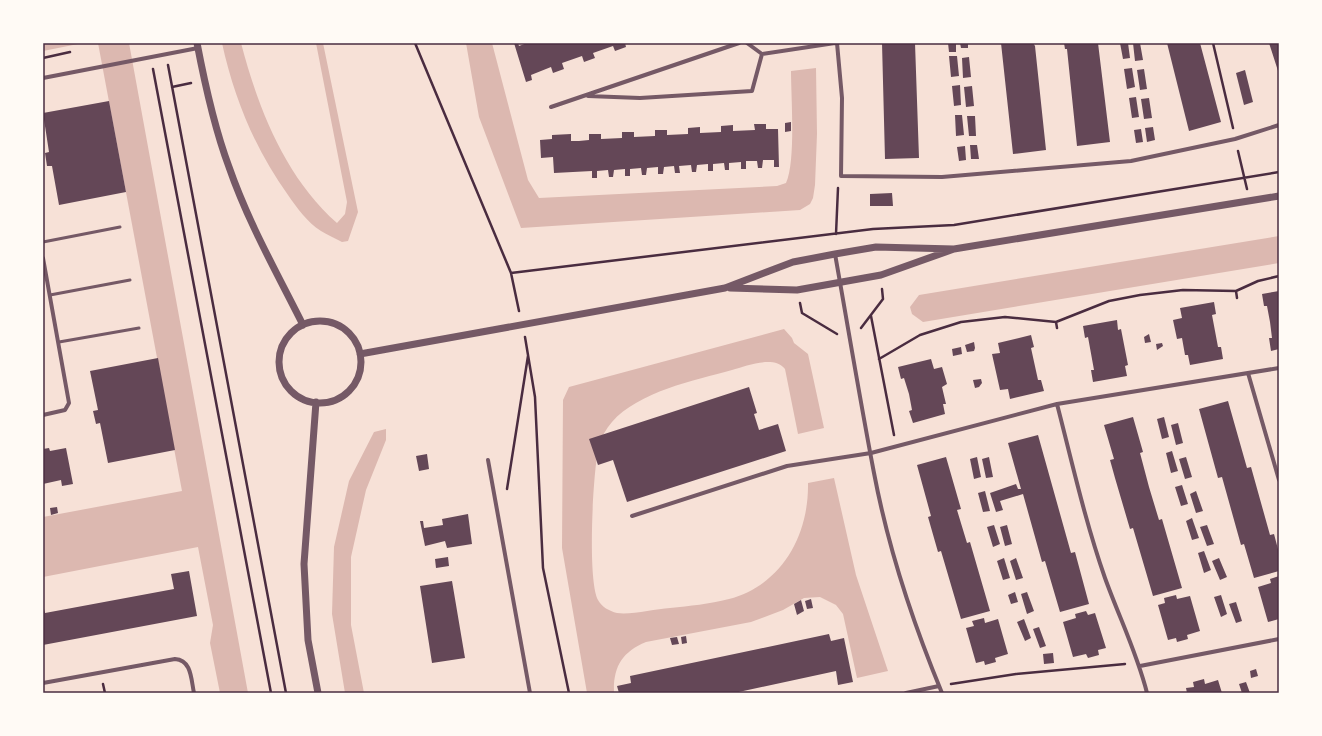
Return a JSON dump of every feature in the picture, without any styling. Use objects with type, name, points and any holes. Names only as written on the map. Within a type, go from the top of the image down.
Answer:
[{"type":"street","points":[[551,107],[588,96],[739,43]]},
{"type":"street","points":[[747,43],[762,54],[836,43],[842,98],[840,176],[942,177],[1131,161],[1235,139],[1279,124]]},
{"type":"street","points":[[43,78],[165,55],[198,46],[213,119],[229,168],[248,214],[303,325]]},
{"type":"street","points":[[588,96],[640,98],[752,91],[762,54]]},
{"type":"street","points":[[726,288],[797,290],[881,275],[954,249],[1279,196]]},
{"type":"street","points":[[360,354],[726,288],[793,262],[835,254],[876,247],[954,249]]},
{"type":"street","points":[[835,254],[849,342],[874,474],[897,566],[918,631],[942,693]]},
{"type":"street","points":[[43,258],[69,403],[65,410],[43,415]]},
{"type":"street","points":[[321,321],[338,325],[352,337],[360,354],[360,370],[353,386],[336,399],[324,403],[307,401],[292,392],[282,377],[280,368],[280,351],[289,335],[303,325],[321,321]]},
{"type":"street","points":[[632,516],[787,466],[871,453],[896,445],[1057,404],[1279,368]]},
{"type":"street","points":[[1248,373],[1279,480]]},
{"type":"street","points":[[316,402],[304,564],[308,640],[318,693]]},
{"type":"street","points":[[1057,404],[1085,512],[1105,578],[1140,666],[1147,693]]},
{"type":"street","points":[[488,460],[530,693]]},
{"type":"street","points":[[1140,666],[1279,639]]},
{"type":"street","points":[[43,683],[175,659],[183,660],[190,672],[194,693]]},
{"type":"street","points":[[906,693],[939,686]]},
{"type":"lane","points":[[43,242],[120,227]]},
{"type":"lane","points":[[50,295],[130,280]]},
{"type":"lane","points":[[59,342],[139,328]]},
{"type":"path","points":[[415,43],[511,273],[873,229],[954,225],[1279,172]]},
{"type":"path","points":[[1213,43],[1245,177]]},
{"type":"path","points":[[43,58],[70,52]]},
{"type":"path","points":[[165,55],[286,693]]},
{"type":"path","points":[[151,57],[271,693]]},
{"type":"path","points":[[172,88],[195,82]]},
{"type":"path","points":[[836,234],[840,176]]},
{"type":"path","points":[[880,359],[920,335],[961,322],[1005,317],[1056,322],[1109,301],[1140,295],[1183,290],[1236,291],[1258,281],[1279,276]]},
{"type":"path","points":[[1236,291],[1237,298]]},
{"type":"path","points":[[871,315],[896,445]]},
{"type":"path","points":[[1056,322],[1057,328]]},
{"type":"path","points":[[506,496],[528,353],[535,397],[543,568],[569,693]]},
{"type":"path","points":[[939,686],[1016,674],[1119,664],[1140,666]]},
{"type":"shaded area","points":[[43,43],[83,43],[43,51]]},
{"type":"shaded area","points":[[98,43],[129,43],[248,693],[220,693],[210,643],[213,625],[198,547],[43,577],[43,517],[182,491]]},
{"type":"shaded area","points":[[222,43],[241,43],[265,116],[288,163],[302,185],[337,223],[345,214],[347,202],[316,43],[323,43],[358,212],[348,241],[342,242],[323,232],[311,223],[291,200],[276,178],[265,160],[239,103]]},
{"type":"shaded area","points":[[466,43],[492,43],[528,180],[539,198],[777,186],[786,183],[789,173],[792,145],[791,71],[816,68],[817,134],[813,198],[810,204],[800,210],[521,228],[479,117]]},
{"type":"shaded area","points":[[1279,236],[1279,263],[923,322],[912,314],[910,307],[919,295]]},
{"type":"shaded area","points":[[784,329],[792,338],[794,343],[808,354],[824,428],[798,434],[785,369],[780,365],[767,362],[752,364],[668,388],[637,403],[623,412],[608,427],[599,445],[593,499],[593,570],[598,600],[604,607],[611,611],[617,613],[629,613],[692,606],[729,599],[748,592],[764,582],[778,570],[789,555],[804,521],[808,483],[834,478],[856,575],[888,671],[857,678],[843,614],[836,605],[820,597],[804,598],[783,610],[751,622],[646,642],[625,656],[617,668],[614,693],[587,693],[562,548],[563,400],[569,387]]},
{"type":"shaded area","points":[[386,429],[386,440],[366,490],[351,557],[351,625],[364,693],[345,693],[332,614],[334,547],[349,481],[374,432]]},
{"type":"building","points":[[514,43],[518,43],[519,46],[527,43],[625,43],[626,47],[615,51],[613,46],[593,53],[595,58],[584,62],[582,56],[562,63],[564,69],[553,73],[551,67],[531,75],[532,80],[526,82]]},
{"type":"building","points":[[882,43],[915,43],[919,158],[885,159]]},
{"type":"building","points":[[948,43],[956,43],[956,52],[949,52]]},
{"type":"building","points":[[960,43],[968,43],[968,48],[961,48]]},
{"type":"building","points":[[1001,43],[1033,43],[1035,46],[1046,150],[1013,154]]},
{"type":"building","points":[[1064,43],[1098,43],[1110,142],[1077,146],[1067,49],[1065,49]]},
{"type":"building","points":[[1120,43],[1128,43],[1130,58],[1123,59]]},
{"type":"building","points":[[1133,43],[1140,43],[1143,60],[1135,61]]},
{"type":"building","points":[[1167,43],[1200,43],[1221,122],[1189,131]]},
{"type":"building","points":[[1269,43],[1279,43],[1279,74]]},
{"type":"building","points":[[949,56],[957,56],[959,76],[951,77]]},
{"type":"building","points":[[969,57],[971,77],[963,78],[962,58]]},
{"type":"building","points":[[1132,68],[1135,87],[1127,89],[1124,69]]},
{"type":"building","points":[[1144,69],[1147,89],[1140,90],[1137,70]]},
{"type":"building","points":[[1245,70],[1253,102],[1244,105],[1236,73]]},
{"type":"building","points":[[960,85],[961,105],[954,106],[952,86]]},
{"type":"building","points":[[972,86],[974,106],[966,107],[964,87]]},
{"type":"building","points":[[1136,97],[1139,117],[1132,118],[1129,98]]},
{"type":"building","points":[[1149,98],[1152,118],[1144,119],[1141,99]]},
{"type":"building","points":[[109,101],[126,192],[59,205],[52,166],[47,166],[45,153],[49,152],[43,113]]},
{"type":"building","points":[[955,115],[962,115],[964,135],[956,136]]},
{"type":"building","points":[[967,116],[975,116],[976,136],[969,136]]},
{"type":"building","points":[[791,122],[791,131],[785,132],[785,123]]},
{"type":"building","points":[[754,124],[766,124],[766,129],[778,129],[779,167],[774,167],[774,160],[763,160],[762,168],[758,168],[757,161],[746,161],[746,169],[741,169],[741,162],[729,163],[729,170],[725,170],[724,163],[713,164],[713,171],[708,171],[708,164],[697,165],[696,172],[692,172],[691,165],[679,166],[680,173],[675,173],[674,166],[664,167],[663,174],[658,174],[658,167],[647,168],[646,175],[642,175],[641,168],[630,169],[630,176],[625,176],[625,169],[614,170],[613,177],[609,177],[608,170],[597,171],[597,178],[592,178],[592,171],[554,173],[553,157],[541,158],[540,140],[552,139],[552,135],[571,134],[571,141],[579,141],[589,140],[589,134],[601,134],[601,139],[622,138],[622,132],[634,132],[634,137],[655,136],[655,130],[667,130],[667,135],[688,134],[688,128],[700,127],[700,133],[721,132],[721,126],[733,125],[733,131],[755,130]]},
{"type":"building","points":[[1153,127],[1155,140],[1147,142],[1145,128]]},
{"type":"building","points":[[1141,129],[1143,142],[1136,143],[1134,130]]},
{"type":"building","points":[[970,145],[977,145],[979,159],[971,159]]},
{"type":"building","points":[[965,146],[966,160],[959,161],[957,147]]},
{"type":"building","points":[[892,193],[893,206],[870,206],[870,194]]},
{"type":"building","points":[[1279,291],[1279,349],[1271,351],[1269,338],[1272,338],[1270,322],[1267,306],[1264,306],[1262,294]]},
{"type":"building","points":[[1214,302],[1216,314],[1212,315],[1218,347],[1221,347],[1223,359],[1190,365],[1188,355],[1185,355],[1182,338],[1177,339],[1173,320],[1182,318],[1180,308]]},
{"type":"building","points":[[1117,320],[1118,330],[1121,329],[1128,365],[1125,366],[1127,376],[1093,382],[1091,370],[1094,370],[1088,337],[1085,338],[1083,326]]},
{"type":"building","points":[[1149,334],[1151,342],[1145,343],[1144,337]]},
{"type":"building","points":[[1031,335],[1034,347],[1031,348],[1038,380],[1041,380],[1044,391],[1010,399],[1008,389],[1000,390],[992,354],[1000,353],[998,343]]},
{"type":"building","points":[[974,342],[974,351],[967,352],[965,345]]},
{"type":"building","points":[[1162,343],[1163,346],[1157,350],[1156,344]]},
{"type":"building","points":[[961,347],[962,354],[953,356],[952,349]]},
{"type":"building","points":[[158,358],[175,450],[108,463],[100,423],[96,424],[93,411],[98,410],[90,371]]},
{"type":"building","points":[[931,359],[934,369],[942,367],[947,384],[942,387],[946,404],[943,404],[945,414],[913,423],[909,411],[912,410],[909,394],[904,378],[901,379],[898,367]]},
{"type":"building","points":[[981,379],[982,383],[979,387],[975,388],[973,380]]},
{"type":"building","points":[[749,387],[757,413],[754,414],[759,430],[778,424],[786,451],[627,502],[613,460],[598,465],[589,439]]},
{"type":"building","points":[[1228,401],[1247,468],[1251,467],[1270,535],[1274,534],[1279,553],[1279,571],[1254,578],[1244,544],[1241,545],[1222,477],[1218,478],[1199,409]]},
{"type":"building","points":[[1133,417],[1143,452],[1140,453],[1149,487],[1159,520],[1162,519],[1182,588],[1153,596],[1133,528],[1130,529],[1115,478],[1110,460],[1114,459],[1104,425]]},
{"type":"building","points":[[1164,417],[1169,437],[1162,439],[1157,419]]},
{"type":"building","points":[[1178,423],[1183,443],[1176,445],[1171,425]]},
{"type":"building","points":[[1038,435],[1071,553],[1075,552],[1089,604],[1060,612],[1045,561],[1042,562],[1023,494],[1000,501],[1003,510],[996,512],[990,493],[1016,484],[1018,489],[1021,489],[1008,443]]},
{"type":"building","points":[[49,448],[50,451],[66,448],[73,484],[62,486],[61,480],[43,484],[43,449]]},
{"type":"building","points":[[1172,451],[1178,471],[1171,473],[1166,453]]},
{"type":"building","points":[[427,454],[429,469],[419,471],[416,456]]},
{"type":"building","points":[[946,457],[961,509],[957,510],[967,543],[970,542],[990,611],[961,619],[941,551],[938,552],[928,517],[931,516],[917,465]]},
{"type":"building","points":[[977,457],[981,477],[974,479],[970,459]]},
{"type":"building","points":[[989,457],[993,477],[986,478],[982,459]]},
{"type":"building","points":[[1186,457],[1192,477],[1185,479],[1179,459]]},
{"type":"building","points":[[1182,485],[1188,504],[1181,506],[1175,487]]},
{"type":"building","points":[[985,491],[990,511],[983,512],[978,493]]},
{"type":"building","points":[[1196,491],[1203,511],[1196,513],[1190,494]]},
{"type":"building","points":[[57,507],[58,513],[51,515],[50,508]]},
{"type":"building","points":[[468,514],[472,544],[447,548],[445,541],[425,546],[420,521],[423,521],[424,528],[443,525],[442,519]]},
{"type":"building","points":[[1192,518],[1199,538],[1192,540],[1186,521]]},
{"type":"building","points":[[994,525],[1000,544],[993,547],[987,527]]},
{"type":"building","points":[[1007,525],[1012,544],[1005,546],[1000,527]]},
{"type":"building","points":[[1207,525],[1214,544],[1207,546],[1200,527]]},
{"type":"building","points":[[1204,551],[1211,570],[1204,573],[1198,553]]},
{"type":"building","points":[[448,557],[449,566],[436,568],[435,559]]},
{"type":"building","points":[[1004,558],[1010,578],[1003,580],[997,561]]},
{"type":"building","points":[[1016,558],[1023,578],[1016,580],[1010,561]]},
{"type":"building","points":[[1219,558],[1227,577],[1220,580],[1212,561]]},
{"type":"building","points":[[189,571],[197,616],[43,645],[43,605],[45,613],[174,589],[171,574]]},
{"type":"building","points":[[1279,576],[1279,619],[1268,622],[1258,587],[1271,583],[1270,579]]},
{"type":"building","points":[[452,581],[465,658],[432,663],[420,586]]},
{"type":"building","points":[[1015,592],[1018,602],[1011,604],[1008,595]]},
{"type":"building","points":[[1027,592],[1034,611],[1027,614],[1021,594]]},
{"type":"building","points":[[1176,595],[1177,599],[1190,596],[1200,631],[1187,635],[1188,639],[1177,642],[1176,638],[1168,640],[1158,605],[1165,603],[1164,598]]},
{"type":"building","points":[[1221,595],[1227,614],[1221,617],[1214,597]]},
{"type":"building","points":[[811,599],[813,608],[807,609],[805,601]]},
{"type":"building","points":[[801,600],[804,611],[797,615],[794,604]]},
{"type":"building","points":[[1236,602],[1242,621],[1236,623],[1229,604]]},
{"type":"building","points":[[1086,611],[1088,615],[1095,613],[1106,648],[1098,650],[1099,655],[1088,658],[1086,654],[1073,657],[1063,622],[1076,618],[1075,614]]},
{"type":"building","points":[[984,618],[985,623],[998,619],[1008,654],[995,658],[996,662],[985,665],[984,661],[976,663],[966,628],[974,626],[972,621]]},
{"type":"building","points":[[1024,619],[1031,638],[1025,641],[1017,622]]},
{"type":"building","points":[[1039,627],[1046,646],[1040,648],[1033,629]]},
{"type":"building","points":[[829,634],[831,641],[844,638],[853,682],[838,685],[836,671],[734,693],[619,693],[617,686],[631,683],[630,676]]},
{"type":"building","points":[[686,636],[687,643],[682,644],[681,637]]},
{"type":"building","points":[[677,637],[679,644],[672,645],[670,638]]},
{"type":"building","points":[[1053,653],[1054,663],[1044,664],[1043,654]]},
{"type":"building","points":[[1256,669],[1258,676],[1251,678],[1250,671]]},
{"type":"building","points":[[1204,679],[1205,684],[1218,680],[1222,693],[1187,693],[1186,688],[1194,687],[1193,682]]},
{"type":"building","points":[[1246,682],[1250,693],[1242,693],[1239,684]]}]
